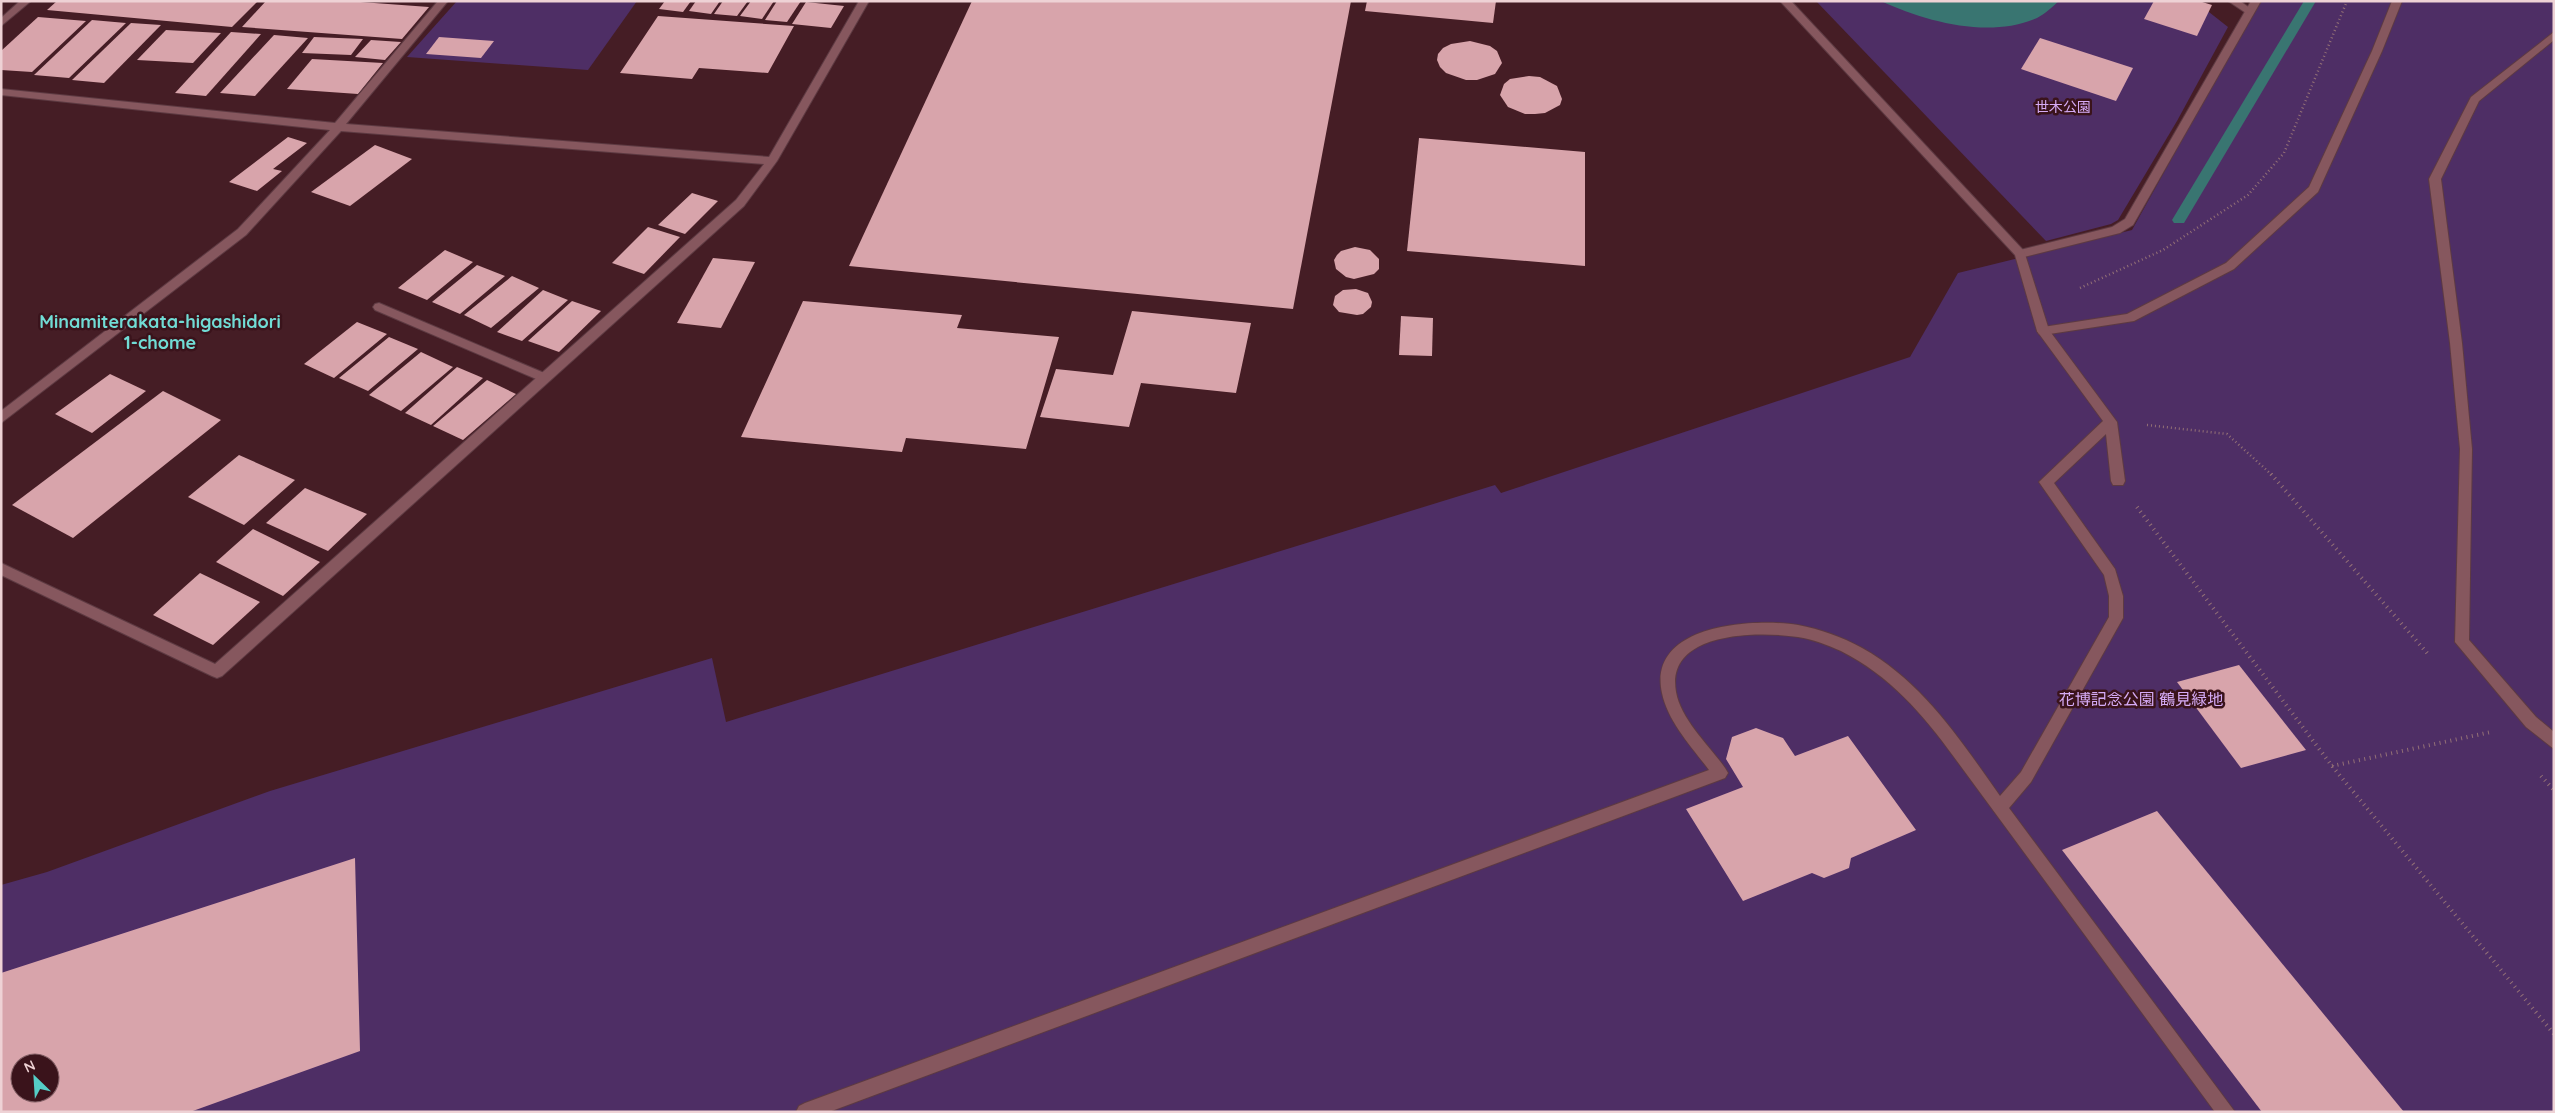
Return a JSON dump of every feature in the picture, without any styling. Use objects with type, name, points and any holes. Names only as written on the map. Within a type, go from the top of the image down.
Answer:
[{"type":"street","points":[[1,23],[26,1]]},
{"type":"street","points":[[1,418],[242,232],[338,127],[443,1]]},
{"type":"street","points":[[1,569],[217,672],[740,203],[772,160],[864,1]]},
{"type":"street","points":[[1785,1],[2020,254],[2043,331],[2111,422],[2118,481]]},
{"type":"street","points":[[2232,1],[2249,11]]},
{"type":"street","points":[[2020,254],[2116,230],[2126,225],[2256,1]]},
{"type":"street","points":[[2043,331],[2130,318],[2230,266],[2314,189],[2377,51],[2397,1]]},
{"type":"street","points":[[2554,35],[2475,99],[2434,180],[2456,343],[2466,448],[2462,642],[2531,722],[2554,742]]},
{"type":"street","points":[[1,92],[338,127],[772,160]]},
{"type":"street","points":[[379,307],[545,378]]},
{"type":"street","points":[[2000,808],[2026,777],[2116,618],[2118,606],[2116,586],[2110,574],[2046,482],[2111,422]]},
{"type":"street","points":[[805,1112],[1720,773],[1674,707],[1668,683],[1668,671],[1678,652],[1690,643],[1711,636],[1738,631],[1768,630],[1788,630],[1812,634],[1836,642],[1879,666],[1898,680],[1916,698],[2226,1112]]},
{"type":"path","points":[[2036,308],[2163,250],[2248,195],[2284,153],[2347,1]]},
{"type":"path","points":[[2111,422],[2227,434],[2273,476],[2428,655]]},
{"type":"path","points":[[2118,481],[2332,766],[2554,1034]]},
{"type":"path","points":[[2332,766],[2498,730]]},
{"type":"path","points":[[2535,770],[2554,790]]},
{"type":"green space","points":[[457,1],[637,1],[588,70],[407,57]]},
{"type":"green space","name":"世木公園","points":[[1816,1],[2195,1],[2228,27],[2177,121],[2118,220],[2111,224],[2046,241]]},
{"type":"green space","name":"花博記念公園 鶴見緑地","points":[[2259,1],[2554,1],[2554,1112],[1,1112],[1,885],[47,872],[270,791],[712,658],[726,722],[1495,485],[1501,493],[1910,357],[1958,273],[2132,230]]},
{"type":"water","points":[[1881,1],[2059,1],[2037,18],[1999,27],[1979,27],[1938,21],[1899,9]]},
{"type":"building","points":[[57,1],[258,1],[232,27],[47,10]]},
{"type":"building","points":[[266,1],[347,1],[429,7],[402,39],[242,27]]},
{"type":"building","points":[[665,1],[691,1],[683,12],[659,9]]},
{"type":"building","points":[[696,1],[720,1],[711,14],[689,11]]},
{"type":"building","points":[[723,1],[748,1],[737,16],[714,14]]},
{"type":"building","points":[[751,1],[774,1],[762,19],[740,16]]},
{"type":"building","points":[[777,1],[801,1],[787,22],[765,20]]},
{"type":"building","points":[[972,1],[1351,1],[1293,309],[849,266]]},
{"type":"building","points":[[1367,1],[1496,1],[1493,23],[1365,11]]},
{"type":"building","points":[[2154,1],[2199,1],[2212,5],[2197,36],[2144,19]]},
{"type":"building","points":[[806,2],[844,6],[831,28],[792,24]]},
{"type":"building","points":[[658,16],[794,26],[768,73],[699,68],[692,79],[620,73]]},
{"type":"building","points":[[38,17],[86,21],[32,72],[1,70],[1,51]]},
{"type":"building","points":[[92,20],[126,23],[69,78],[34,75]]},
{"type":"building","points":[[131,23],[161,25],[104,83],[72,80]]},
{"type":"building","points":[[166,30],[221,33],[193,63],[137,60]]},
{"type":"building","points":[[231,32],[261,34],[206,96],[175,93]]},
{"type":"building","points":[[274,35],[308,38],[255,96],[220,93]]},
{"type":"building","points":[[314,37],[363,39],[351,55],[302,53]]},
{"type":"building","points":[[439,37],[494,41],[481,58],[426,54]]},
{"type":"building","points":[[2040,38],[2133,68],[2116,101],[2021,69]]},
{"type":"building","points":[[371,40],[401,42],[385,60],[355,57]]},
{"type":"building","points":[[1470,41],[1490,46],[1497,51],[1502,63],[1495,74],[1477,80],[1466,80],[1446,73],[1440,67],[1437,60],[1438,54],[1443,48],[1451,44]]},
{"type":"building","points":[[312,59],[383,63],[358,94],[287,89]]},
{"type":"building","points":[[1529,76],[1540,77],[1557,86],[1562,99],[1560,105],[1545,113],[1535,114],[1525,114],[1508,107],[1500,95],[1504,84],[1510,79]]},
{"type":"building","points":[[288,137],[307,143],[273,169],[282,171],[257,191],[229,182]]},
{"type":"building","points":[[1419,138],[1585,152],[1585,266],[1407,251]]},
{"type":"building","points":[[375,145],[412,159],[350,206],[311,192]]},
{"type":"building","points":[[692,193],[718,201],[685,234],[658,225]]},
{"type":"building","points":[[648,227],[680,237],[644,274],[612,263]]},
{"type":"building","points":[[1355,247],[1370,250],[1379,259],[1379,269],[1374,274],[1354,279],[1346,277],[1336,269],[1334,260],[1337,255],[1341,251]]},
{"type":"building","points":[[445,250],[473,262],[427,300],[398,288]]},
{"type":"building","points":[[713,258],[755,262],[721,328],[677,323]]},
{"type":"building","points":[[477,265],[505,276],[460,314],[432,302]]},
{"type":"building","points":[[512,276],[539,288],[491,328],[464,315]]},
{"type":"building","points":[[1356,289],[1368,293],[1372,302],[1371,307],[1363,314],[1357,315],[1339,312],[1333,305],[1335,296],[1343,290]]},
{"type":"building","points":[[543,290],[568,300],[522,341],[497,332]]},
{"type":"building","points":[[572,301],[601,311],[559,352],[528,341]]},
{"type":"building","points":[[803,301],[962,315],[957,328],[1059,337],[1026,449],[906,438],[902,452],[741,437]]},
{"type":"building","points":[[1132,311],[1251,323],[1236,393],[1141,383],[1129,427],[1040,417],[1056,369],[1113,375]]},
{"type":"building","points":[[1401,316],[1433,318],[1432,356],[1399,355]]},
{"type":"building","points":[[357,322],[387,334],[334,378],[304,364]]},
{"type":"building","points":[[389,337],[418,349],[368,391],[339,378]]},
{"type":"building","points":[[421,352],[453,367],[401,411],[369,395]]},
{"type":"building","points":[[457,367],[483,378],[431,425],[405,413]]},
{"type":"building","points":[[110,374],[146,391],[92,433],[55,414]]},
{"type":"building","points":[[487,380],[516,394],[463,440],[433,426]]},
{"type":"building","points":[[163,391],[221,420],[73,538],[12,505]]},
{"type":"building","points":[[239,455],[295,480],[244,525],[188,497]]},
{"type":"building","points":[[305,488],[367,514],[328,551],[266,523]]},
{"type":"building","points":[[253,529],[320,562],[283,596],[216,562]]},
{"type":"building","points":[[200,573],[260,602],[213,645],[153,615]]},
{"type":"building","points":[[2239,665],[2306,750],[2241,768],[2177,682]]},
{"type":"building","points":[[1756,728],[1783,738],[1795,756],[1848,736],[1916,830],[1851,858],[1849,868],[1824,878],[1812,873],[1743,901],[1686,809],[1743,787],[1726,759],[1732,737]]},
{"type":"building","points":[[2157,811],[2404,1112],[2262,1112],[2062,850]]},
{"type":"building","points":[[355,858],[360,1051],[190,1112],[1,1112],[1,973]]},
{"type":"waterway","points":[[2179,220],[2310,1]]},
{"type":"district","name":"Minamiterakata-higashidori 1-chome","points":[[160,332]]}]
